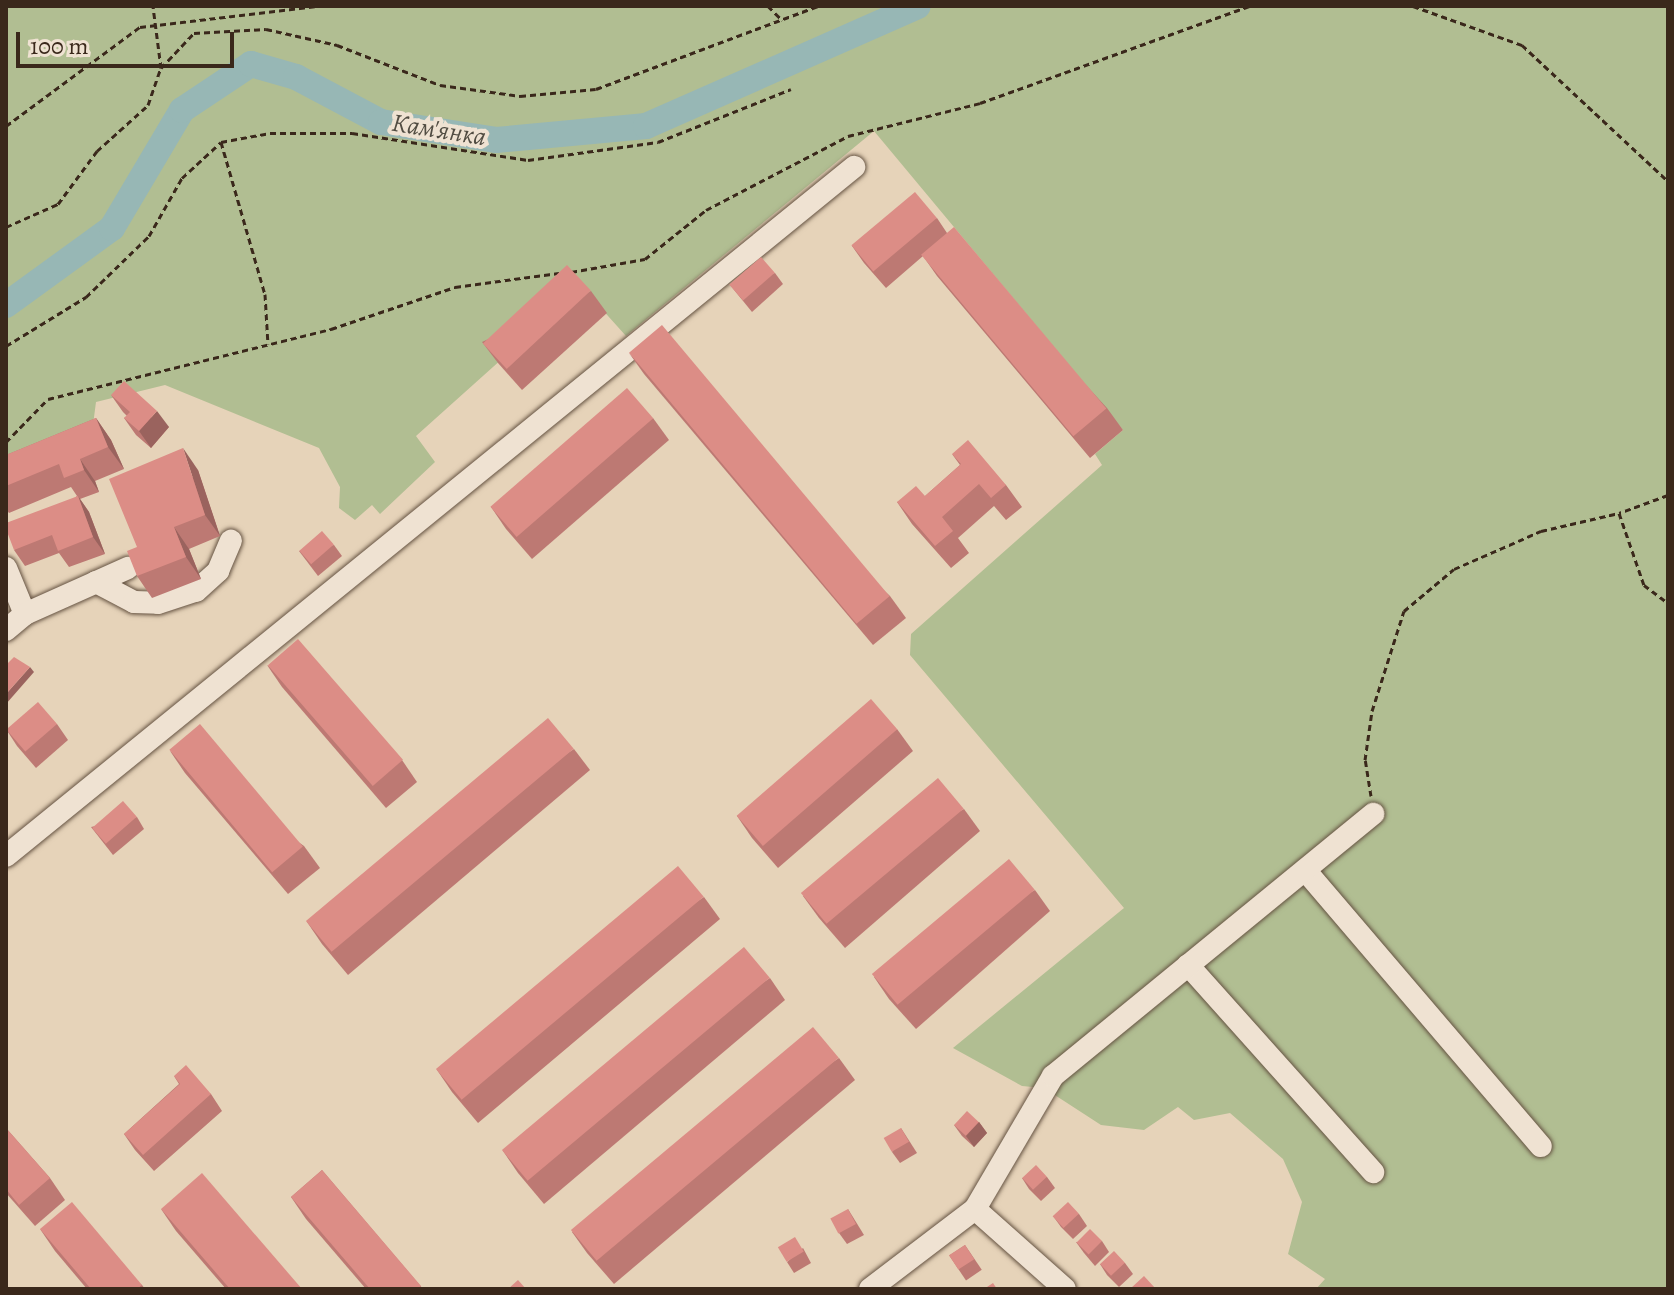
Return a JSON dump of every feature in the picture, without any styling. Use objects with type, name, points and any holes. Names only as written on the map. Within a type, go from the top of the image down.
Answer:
[{"type":"street","points":[[6,856],[854,167]]},
{"type":"street","points":[[96,582],[134,602],[158,603],[196,591],[218,571],[231,541]]},
{"type":"street","points":[[6,568],[25,614]]},
{"type":"street","points":[[6,630],[25,614],[128,568]]},
{"type":"street","points":[[870,1289],[975,1209],[1053,1076],[1373,814]]},
{"type":"street","points":[[1305,870],[1541,1146]]},
{"type":"street","points":[[1188,965],[1373,1172]]},
{"type":"street","points":[[975,1209],[1065,1289]]},
{"type":"path","points":[[153,6],[161,68]]},
{"type":"path","points":[[6,126],[140,27],[315,6]]},
{"type":"path","points":[[768,6],[782,20]]},
{"type":"path","points":[[6,227],[58,204],[97,151],[148,105],[161,68],[194,33],[266,29],[337,45],[440,85],[520,96],[596,89],[818,6]]},
{"type":"path","points":[[6,442],[48,399],[268,344],[455,287],[645,259],[706,210],[848,136],[913,120],[1250,6]]},
{"type":"path","points":[[1413,6],[1522,45],[1668,181]]},
{"type":"path","points":[[6,346],[86,297],[149,236],[182,178],[221,142],[270,133],[352,133],[528,160],[658,142],[791,89]]},
{"type":"path","points":[[221,142],[265,294],[268,344]]},
{"type":"path","points":[[1373,814],[1365,760],[1404,611],[1454,569],[1541,531],[1619,513],[1668,495]]},
{"type":"path","points":[[1619,513],[1644,585],[1668,603]]},
{"type":"green space","points":[[6,6],[1668,6],[1668,1289],[1316,1289],[1325,1279],[1288,1254],[1302,1202],[1283,1159],[1230,1113],[1194,1120],[1178,1107],[1144,1130],[1101,1125],[1044,1088],[1022,1086],[953,1048],[1124,908],[910,655],[911,634],[1102,465],[1095,454],[1123,430],[874,131],[626,336],[582,287],[416,436],[435,462],[380,514],[372,505],[355,520],[339,508],[340,487],[319,448],[165,385],[96,402],[90,448],[6,484]]},
{"type":"building","points":[[915,192],[937,218],[873,271],[851,245]]},
{"type":"building","points":[[954,227],[1106,409],[1073,436],[921,255]]},
{"type":"building","points":[[761,257],[775,273],[743,300],[729,285]]},
{"type":"building","points":[[567,265],[591,291],[507,369],[483,343]]},
{"type":"building","points":[[662,325],[890,596],[857,624],[629,353]]},
{"type":"building","points":[[124,381],[157,411],[139,431],[124,418],[130,412],[111,395]]},
{"type":"building","points":[[627,388],[653,418],[517,537],[490,507]]},
{"type":"building","points":[[96,418],[108,447],[80,459],[84,470],[64,478],[59,464],[6,486],[6,455]]},
{"type":"building","points":[[968,440],[1006,485],[991,498],[979,484],[942,517],[953,531],[935,546],[897,502],[916,486],[925,496],[961,464],[952,454]]},
{"type":"building","points":[[183,448],[205,515],[174,527],[186,557],[137,576],[127,551],[137,547],[109,479]]},
{"type":"building","points":[[78,496],[93,537],[58,551],[52,535],[14,550],[6,523]]},
{"type":"building","points":[[322,531],[334,545],[311,564],[299,551]]},
{"type":"building","points":[[298,639],[403,760],[373,786],[268,665]]},
{"type":"building","points":[[14,657],[30,667],[6,694],[6,665]]},
{"type":"building","points":[[871,699],[897,729],[763,846],[737,816]]},
{"type":"building","points":[[38,702],[57,724],[25,751],[6,730]]},
{"type":"building","points":[[548,718],[574,749],[332,952],[306,921]]},
{"type":"building","points":[[200,724],[303,847],[272,872],[169,750]]},
{"type":"building","points":[[938,778],[964,809],[827,924],[801,893]]},
{"type":"building","points":[[123,801],[137,817],[106,844],[92,828]]},
{"type":"building","points":[[1009,859],[1035,890],[898,1005],[872,974]]},
{"type":"building","points":[[678,866],[704,897],[462,1100],[436,1069]]},
{"type":"building","points":[[744,947],[770,978],[528,1181],[502,1150]]},
{"type":"building","points":[[813,1027],[839,1058],[597,1261],[571,1230]]},
{"type":"building","points":[[186,1065],[211,1094],[143,1155],[124,1134],[180,1084],[174,1076]]},
{"type":"building","points":[[967,1111],[979,1122],[966,1136],[954,1125]]},
{"type":"building","points":[[6,1128],[50,1178],[19,1205],[6,1189]]},
{"type":"building","points":[[901,1128],[909,1142],[892,1152],[884,1138]]},
{"type":"building","points":[[1036,1165],[1047,1177],[1033,1190],[1022,1178]]},
{"type":"building","points":[[322,1170],[421,1286],[417,1289],[370,1289],[291,1197]]},
{"type":"building","points":[[202,1173],[302,1289],[230,1289],[161,1209]]},
{"type":"building","points":[[72,1202],[142,1285],[137,1289],[91,1289],[40,1229]]},
{"type":"building","points":[[1068,1202],[1079,1214],[1064,1228],[1053,1216]]},
{"type":"building","points":[[848,1209],[856,1224],[838,1233],[830,1218]]},
{"type":"building","points":[[1090,1229],[1102,1241],[1089,1254],[1077,1242]]},
{"type":"building","points":[[795,1237],[804,1252],[787,1262],[778,1247]]},
{"type":"building","points":[[965,1245],[974,1259],[958,1270],[949,1255]]},
{"type":"building","points":[[1114,1251],[1125,1263],[1111,1276],[1100,1264]]},
{"type":"building","points":[[1144,1276],[1154,1289],[1130,1289]]},
{"type":"building","points":[[518,1280],[526,1289],[508,1289]]},
{"type":"waterway","name":"Кам'янка","points":[[6,305],[112,228],[182,110],[251,64],[296,77],[381,122],[496,140],[646,126],[918,6]]}]
